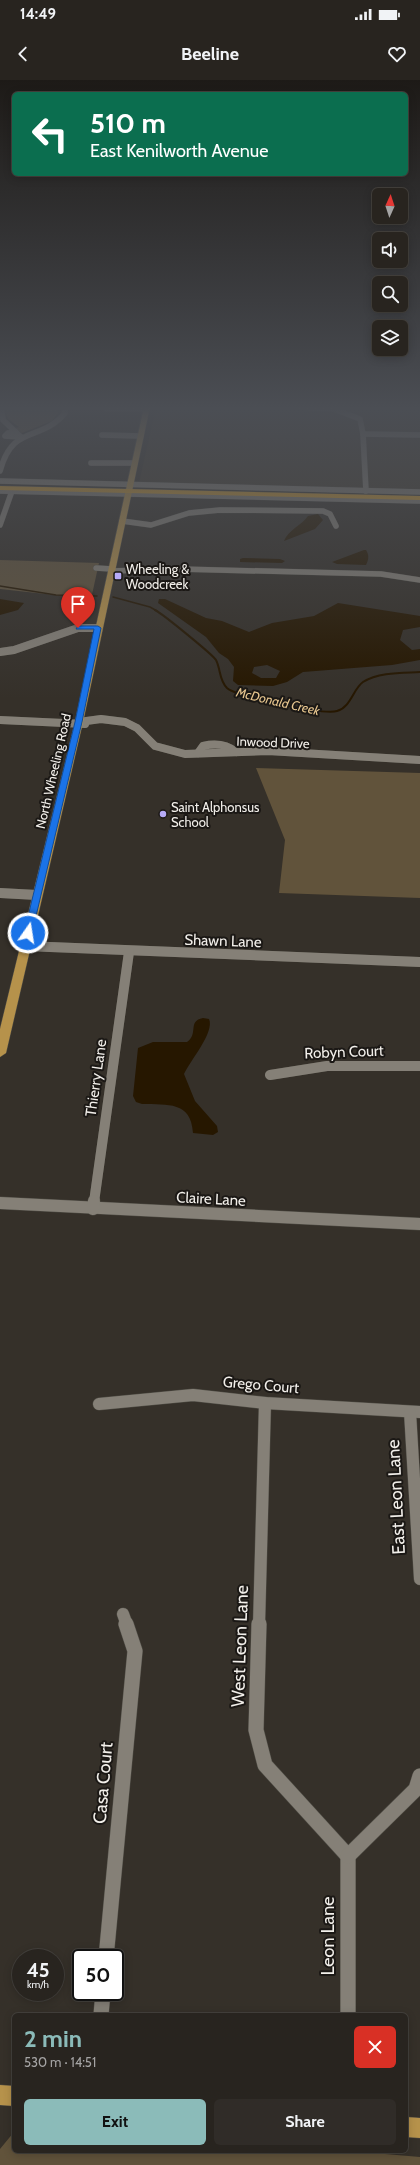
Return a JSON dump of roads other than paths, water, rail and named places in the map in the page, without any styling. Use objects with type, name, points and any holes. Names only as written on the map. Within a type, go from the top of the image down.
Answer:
[{"type":"main road","name":"North Wheeling Road","points":[[0,1054],[79,722],[98,628],[127,504]]},
{"type":"main road","points":[[0,2095],[12,2096]]},
{"type":"main road","points":[[408,2127],[420,2128]]},
{"type":"street","points":[[0,525],[7,504]]},
{"type":"street","points":[[122,524],[161,523],[189,514],[240,509],[328,512],[336,526]]},
{"type":"street","points":[[96,568],[112,570],[179,569],[381,574],[420,580]]},
{"type":"street","points":[[0,652],[14,650],[78,628],[98,628]]},
{"type":"street","name":"Inwood Drive","points":[[0,720],[79,722],[135,727],[145,740],[158,748],[182,754],[268,752],[420,760]]},
{"type":"street","points":[[0,893],[37,895]]},
{"type":"street","name":"Shawn Lane","points":[[25,946],[129,952],[420,962]]},
{"type":"street","name":"Thierry Lane","points":[[93,1209],[129,952]]},
{"type":"street","name":"Robyn Court","points":[[270,1075],[320,1065],[350,1063],[420,1066]]},
{"type":"street","name":"Claire Lane","points":[[0,1203],[93,1209],[420,1224]]},
{"type":"street","name":"Grego Court","points":[[99,1404],[193,1395],[265,1403],[415,1412]]},
{"type":"street","name":"West Leon Lane","points":[[265,1403],[256,1730],[265,1765],[348,1856]]},
{"type":"street","name":"East Leon Lane","points":[[415,1412],[420,1580]]},
{"type":"street","name":"Casa Court","points":[[107,1949],[135,1651],[123,1614]]},
{"type":"street","points":[[348,1856],[416,1789],[420,1776]]},
{"type":"street","name":"Leon Lane","points":[[348,1856],[348,2013]]},
{"type":"street","points":[[101,2013],[102,2001]]},
{"type":"waterway","name":"McDonald Creek","points":[[0,586],[56,595],[97,596]]},
{"type":"waterway","name":"McDonald Creek","points":[[113,597],[150,607],[157,611]]},
{"type":"waterway","name":"McDonald Creek","points":[[155,610],[177,626],[216,660],[221,678],[227,688],[234,692],[263,700],[299,708],[329,712],[337,711],[346,706],[360,685],[369,679],[376,676],[420,672]]},
{"type":"place","name":"Wheeling & Woodcreek","points":[[118,576]]},
{"type":"place","name":"Saint Alphonsus School","points":[[163,814]]}]
